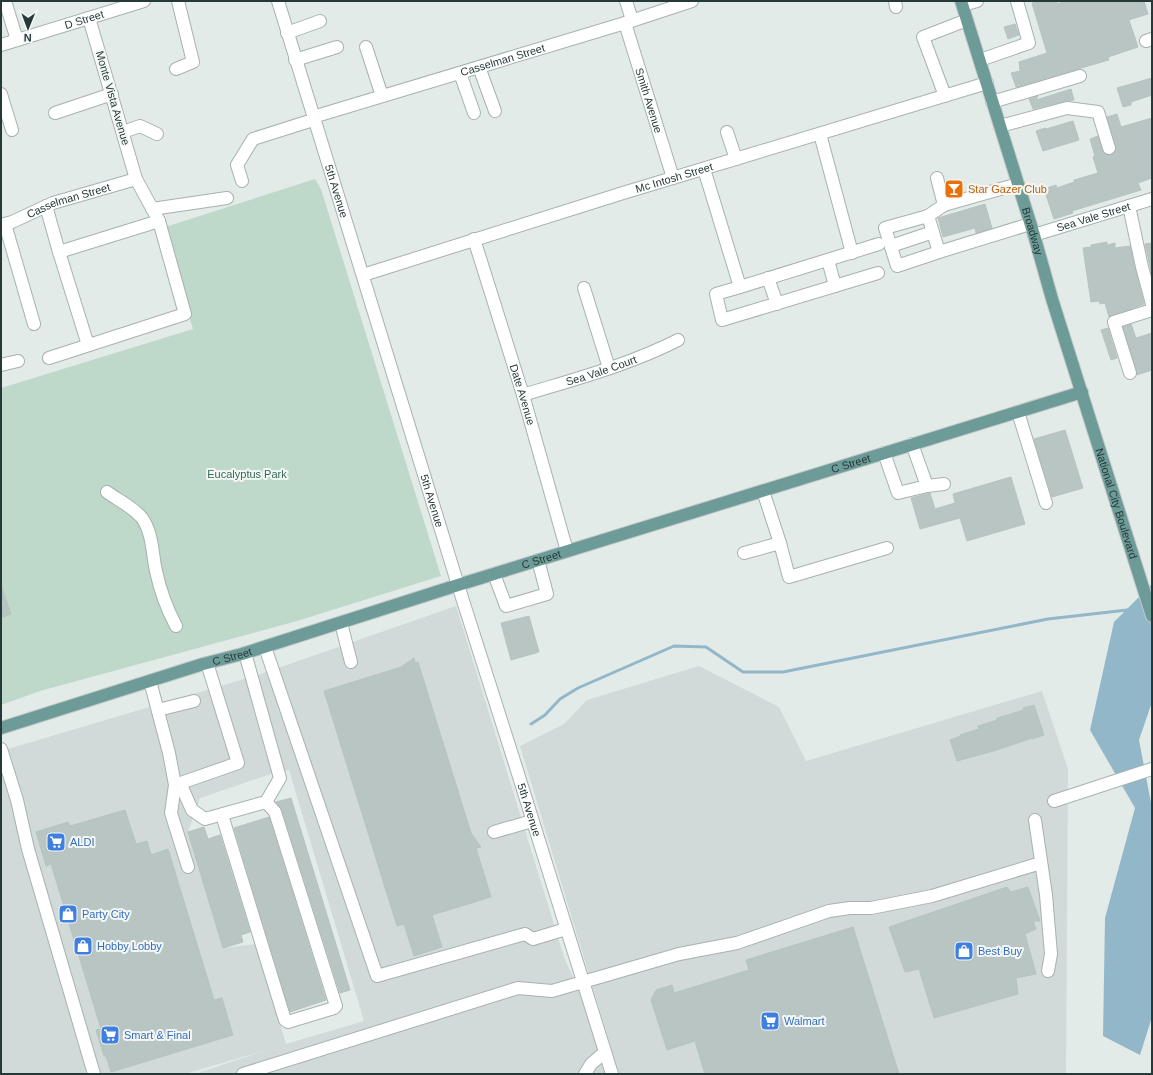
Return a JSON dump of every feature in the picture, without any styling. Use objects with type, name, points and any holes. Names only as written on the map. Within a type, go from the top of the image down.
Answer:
[{"type":"main road","name":"Broadway","points":[[962,3],[1052,299],[1082,392]]},
{"type":"main road","name":"C Street","points":[[1,728],[1082,392]]},
{"type":"main road","name":"National City Boulevard","points":[[1082,392],[1152,616]]},
{"type":"street","points":[[5,1],[17,40]]},
{"type":"street","points":[[176,69],[193,62],[178,1]]},
{"type":"street","name":"5th Avenue","points":[[278,1],[313,119],[363,275],[458,585],[612,1074]]},
{"type":"street","name":"Smith Avenue","points":[[627,1],[629,22],[673,178]]},
{"type":"street","name":"Casselman Street","points":[[242,182],[237,165],[253,139],[382,96],[629,22],[678,3],[692,1]]},
{"type":"street","points":[[962,3],[977,1]]},
{"type":"street","points":[[980,60],[1029,43],[1017,1]]},
{"type":"street","name":"D Street","points":[[1,45],[140,2]]},
{"type":"street","name":"Monte Vista Avenue","points":[[88,345],[185,314],[159,221],[136,179],[89,18]]},
{"type":"street","points":[[945,96],[923,37],[967,20]]},
{"type":"street","points":[[287,34],[320,21]]},
{"type":"street","points":[[295,60],[337,47]]},
{"type":"street","points":[[366,47],[382,96]]},
{"type":"street","points":[[479,67],[494,111]]},
{"type":"street","points":[[460,72],[474,113]]},
{"type":"street","points":[[992,102],[1080,76]]},
{"type":"street","name":"Mc Intosh Street","points":[[363,275],[704,168],[987,83]]},
{"type":"street","points":[[1,94],[12,130]]},
{"type":"street","points":[[55,113],[112,94]]},
{"type":"street","points":[[1000,126],[1067,108],[1098,112],[1109,148]]},
{"type":"street","points":[[123,132],[140,126],[157,134]]},
{"type":"street","points":[[727,132],[736,159]]},
{"type":"street","points":[[820,134],[852,253]]},
{"type":"street","points":[[704,168],[740,287]]},
{"type":"street","points":[[937,178],[944,205]]},
{"type":"street","name":"Casselman Street","points":[[3,225],[53,203],[136,179]]},
{"type":"street","points":[[933,232],[891,246],[885,228],[928,216],[944,205],[1018,184]]},
{"type":"street","points":[[152,209],[227,198]]},
{"type":"street","name":"Sea Vale Street","points":[[891,246],[897,266],[939,252],[1129,206],[1152,199]]},
{"type":"street","points":[[46,206],[88,345],[49,358]]},
{"type":"street","points":[[1129,206],[1142,267],[1152,304]]},
{"type":"street","points":[[928,216],[939,252]]},
{"type":"street","points":[[59,252],[159,221]]},
{"type":"street","points":[[3,225],[34,324]]},
{"type":"street","name":"Date Avenue","points":[[474,239],[523,395],[567,551]]},
{"type":"street","points":[[878,273],[722,320],[716,294],[879,244]]},
{"type":"street","points":[[828,260],[835,286]]},
{"type":"street","points":[[768,278],[777,304]]},
{"type":"street","points":[[584,288],[609,368]]},
{"type":"street","points":[[1130,373],[1114,322],[1152,310]]},
{"type":"street","name":"Sea Vale Court","points":[[523,395],[609,368],[656,351],[678,340]]},
{"type":"street","points":[[1,365],[18,361]]},
{"type":"street","points":[[1018,412],[1046,503]]},
{"type":"street","points":[[912,444],[927,486]]},
{"type":"street","points":[[884,453],[898,493],[927,486],[944,484]]},
{"type":"street","points":[[763,490],[789,577],[887,548]]},
{"type":"street","points":[[107,492],[133,510],[141,518],[148,530],[156,572],[162,593],[176,626]]},
{"type":"street","points":[[744,553],[780,543]]},
{"type":"street","points":[[494,574],[506,606],[547,594],[538,560]]},
{"type":"street","points":[[341,623],[351,662]]},
{"type":"street","points":[[265,647],[377,976],[525,934],[533,939],[566,929]]},
{"type":"street","points":[[150,681],[177,784],[192,810],[205,819],[222,815],[266,802],[280,778],[245,653]]},
{"type":"street","points":[[177,784],[238,763],[207,663]]},
{"type":"street","points":[[158,710],[194,701]]},
{"type":"street","points":[[1,749],[17,800],[28,849],[94,1074]]},
{"type":"street","points":[[1054,801],[1152,769]]},
{"type":"street","points":[[177,784],[172,813],[188,868]]},
{"type":"street","points":[[222,815],[285,1020],[288,1022],[334,1008],[336,1006],[275,812],[266,802]]},
{"type":"street","points":[[1035,820],[1046,895],[1050,954],[1048,971]]},
{"type":"street","points":[[494,832],[532,821]]},
{"type":"street","points":[[244,1074],[518,988],[552,991],[679,954],[737,943],[829,911],[850,908],[871,908],[932,896],[1041,863]]},
{"type":"street","points":[[585,1074],[591,1064],[606,1052]]},
{"type":"shaded area","points":[[456,606],[565,960],[585,1002],[606,1074],[195,1074],[266,1050],[185,1074],[1,1074],[1,751],[258,675]],"holes":[[[289,770],[364,1021],[286,1044],[256,944],[223,948],[188,832],[200,798],[271,774]]]},
{"type":"shaded area","points":[[699,666],[779,707],[806,761],[1042,691],[1068,769],[1066,1074],[619,1074],[520,746],[564,724],[587,700]]},
{"type":"green space","name":"Eucalyptus Park","points":[[315,179],[321,189],[441,576],[297,621],[40,691],[1,705],[1,388],[193,329],[162,228]]},
{"type":"water","points":[[1152,584],[1152,702],[1139,740],[1152,808],[1152,1017],[1140,1055],[1103,1036],[1105,918],[1135,808],[1090,730],[1114,622]]},
{"type":"building","points":[[1040,1],[1057,1],[1057,4],[1066,1],[1144,1],[1148,14],[1129,20],[1138,47],[1108,57],[1109,60],[1016,87],[1011,73],[1020,71],[1019,62],[1047,53],[1032,3]]},
{"type":"building","points":[[1015,24],[1019,35],[1008,39],[1004,27]]},
{"type":"building","points":[[1152,78],[1152,95],[1131,102],[1131,105],[1123,107],[1117,88]]},
{"type":"building","points":[[1071,89],[1074,100],[1033,109],[1029,99],[1038,96],[1036,100]]},
{"type":"building","points":[[1117,114],[1121,127],[1152,118],[1152,178],[1138,183],[1141,190],[1072,211],[1073,213],[1054,219],[1044,189],[1056,185],[1057,188],[1074,182],[1074,180],[1098,173],[1093,157],[1095,156],[1090,139],[1098,136],[1104,153],[1108,155],[1114,153],[1116,146],[1107,117]]},
{"type":"building","points":[[1073,121],[1079,140],[1043,151],[1036,131]]},
{"type":"building","points":[[985,204],[992,228],[976,233],[975,228],[943,237],[938,218]]},
{"type":"building","points":[[1107,242],[1107,245],[1115,243],[1115,248],[1130,246],[1144,304],[1109,317],[1105,303],[1100,304],[1099,301],[1091,302],[1083,248]]},
{"type":"building","points":[[1152,243],[1152,275],[1145,244]]},
{"type":"building","points":[[1131,324],[1136,338],[1152,333],[1152,370],[1137,375],[1123,327]]},
{"type":"building","points":[[1108,328],[1117,358],[1111,360],[1101,330]]},
{"type":"building","points":[[1065,430],[1083,488],[1052,497],[1034,439]]},
{"type":"building","points":[[1011,477],[1025,524],[967,541],[960,518],[920,529],[911,498],[930,493],[935,509],[955,503],[953,494]]},
{"type":"building","points":[[2,588],[11,614],[1,618],[1,589]]},
{"type":"building","points":[[529,616],[539,652],[511,660],[501,623]]},
{"type":"building","points":[[414,658],[415,663],[418,662],[471,833],[481,847],[476,848],[491,897],[432,915],[442,947],[414,956],[404,924],[397,926],[324,691],[401,667]]},
{"type":"building","points":[[1034,705],[1044,735],[957,761],[950,740],[979,729],[978,726],[997,720],[997,718],[1024,710],[1023,708]]},
{"type":"building","points":[[291,798],[350,990],[340,993],[282,810],[276,802]]},
{"type":"building","points":[[125,810],[136,844],[147,841],[151,855],[168,849],[214,1000],[222,998],[233,1035],[111,1072],[106,1056],[104,1056],[96,1030],[101,1029],[51,864],[46,866],[36,832],[68,822],[70,826]]},
{"type":"building","points":[[269,817],[326,1000],[290,1012],[234,828]]},
{"type":"building","points":[[204,827],[208,839],[220,835],[250,932],[241,935],[243,942],[223,948],[188,832]]},
{"type":"building","name":"Best Buy","points":[[1007,887],[1011,892],[1028,887],[1040,921],[1033,921],[1036,929],[1025,934],[1036,974],[1016,978],[1018,994],[934,1018],[919,969],[905,972],[889,927]]},
{"type":"building","name":"Walmart","points":[[853,927],[899,1074],[705,1074],[695,1041],[667,1050],[651,1000],[656,990],[672,985],[674,993],[749,970],[746,960]]},
{"type":"waterway","points":[[531,724],[545,715],[560,699],[578,688],[674,646],[706,647],[743,672],[783,672],[1048,619],[1127,610]]},
{"type":"place","name":"Star Gazer Club","points":[[954,189]]},
{"type":"place","name":"ALDI","points":[[56,842]]},
{"type":"place","name":"Party City","points":[[68,914]]},
{"type":"place","name":"Hobby Lobby","points":[[83,946]]},
{"type":"place","name":"Best Buy","points":[[964,951]]},
{"type":"place","name":"Walmart","points":[[770,1021]]},
{"type":"place","name":"Smart & Final","points":[[110,1035]]}]
